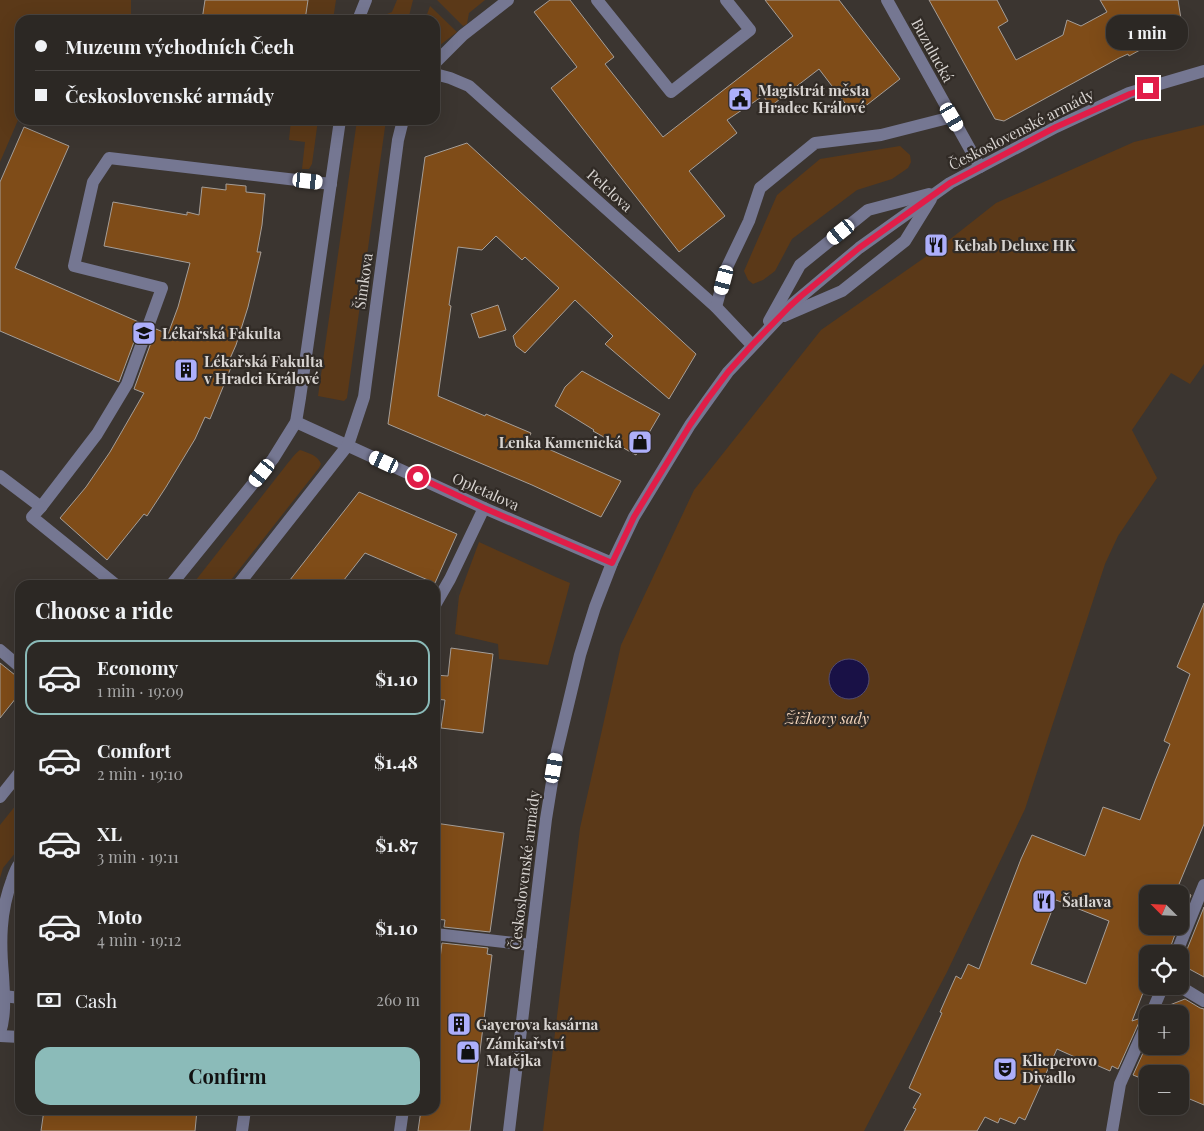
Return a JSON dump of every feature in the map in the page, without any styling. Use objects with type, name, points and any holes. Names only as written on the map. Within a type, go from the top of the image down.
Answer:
[{"type":"street","points":[[360,15],[366,0]]},
{"type":"street","points":[[440,58],[463,35],[508,0]]},
{"type":"street","points":[[597,0],[670,92],[750,30],[726,0]]},
{"type":"street","name":"Buzulucká","points":[[887,0],[980,167]]},
{"type":"street","name":"Československé armády","points":[[509,1131],[546,819],[557,751],[580,655],[595,606],[612,563],[634,517],[690,425],[719,383],[757,340],[824,276],[859,248],[950,183],[1056,127],[1130,94],[1204,71]]},
{"type":"street","name":"Pelclova","points":[[440,75],[469,86],[716,307],[757,340]]},
{"type":"street","points":[[716,307],[727,267],[750,221],[760,188],[815,143],[881,135],[952,117]]},
{"type":"street","points":[[175,580],[273,459],[296,422],[339,125]]},
{"type":"street","name":"Šimkova","points":[[242,580],[348,445],[364,397],[401,125]]},
{"type":"street","points":[[110,580],[32,517],[97,434],[127,384],[162,288],[74,266],[93,182],[109,158],[331,184]]},
{"type":"street","name":"Československé armády","points":[[778,319],[842,291],[905,241],[936,193]]},
{"type":"street","name":"Československé armády","points":[[757,340],[800,264],[868,210],[936,193]]},
{"type":"street","points":[[296,422],[348,445]]},
{"type":"street","name":"Opletalova","points":[[348,445],[484,508],[612,563]]},
{"type":"street","points":[[0,476],[40,507]]},
{"type":"street","points":[[440,596],[484,508]]},
{"type":"street","points":[[0,650],[15,663]]},
{"type":"street","points":[[0,797],[15,778]]},
{"type":"street","points":[[15,873],[5,900],[0,940],[5,1009],[0,1034],[15,1036]]},
{"type":"street","points":[[1180,945],[1204,885]]},
{"type":"street","points":[[440,935],[531,945]]},
{"type":"street","points":[[0,981],[4,996]]},
{"type":"street","points":[[1189,992],[1204,1001]]},
{"type":"street","points":[[4,996],[15,997]]},
{"type":"street","points":[[1112,1131],[1120,1084],[1139,1041]]},
{"type":"street","points":[[242,1131],[244,1115]]},
{"type":"street","points":[[400,1131],[402,1115]]},
{"type":"green space","points":[[0,0],[131,0],[131,15],[15,15],[16,125],[0,162]]},
{"type":"green space","points":[[308,0],[336,0],[334,15],[306,15]]},
{"type":"green space","points":[[397,0],[413,0],[409,15],[384,15],[392,12]]},
{"type":"green space","points":[[437,0],[485,0],[469,13],[467,24],[463,26]]},
{"type":"green space","points":[[430,6],[439,15],[427,15]]},
{"type":"green space","points":[[440,16],[457,32],[440,45]]},
{"type":"green space","points":[[290,125],[317,125],[312,164],[309,169],[302,169],[305,142],[289,140]]},
{"type":"green space","points":[[356,125],[385,125],[347,398],[344,401],[318,396]]},
{"type":"green space","name":"Žižkovy sady","points":[[1204,125],[1204,364],[1190,384],[1171,373],[1132,430],[1157,478],[1118,536],[1105,564],[1025,809],[947,972],[864,1131],[543,1131],[580,828],[621,645],[694,490],[821,330],[944,244],[996,203],[1134,142]]},
{"type":"green space","points":[[900,146],[910,155],[911,162],[908,168],[892,179],[857,190],[792,239],[775,271],[763,280],[753,284],[748,280],[744,271],[777,195],[820,159]]},
{"type":"green space","points":[[300,450],[312,455],[318,458],[321,464],[231,580],[196,580],[290,461]]},
{"type":"green space","points":[[479,542],[570,583],[548,665],[499,659],[498,644],[455,634],[459,596]]},
{"type":"green space","points":[[15,806],[15,853],[3,868],[0,878],[0,825]]},
{"type":"shaded area","points":[[853,659],[860,662],[866,668],[869,679],[868,687],[860,696],[853,699],[845,699],[838,696],[830,687],[829,675],[832,668],[841,660]]},
{"type":"building","points":[[205,0],[308,0],[306,15],[203,15]]},
{"type":"building","points":[[550,0],[570,0],[614,57],[605,64],[663,137],[793,36],[765,0],[839,0],[900,79],[854,115],[819,69],[771,106],[763,96],[727,120],[737,133],[689,171],[725,216],[679,252],[551,88],[577,67],[534,12]]},
{"type":"building","points":[[929,0],[997,0],[1008,21],[998,27],[1016,60],[1063,35],[1067,20],[1081,26],[1107,12],[1100,0],[1178,0],[1181,19],[1175,31],[1129,56],[1128,54],[1119,58],[1004,121],[995,119]]},
{"type":"building","points":[[24,127],[69,146],[15,268],[141,323],[119,382],[0,331],[0,182]]},
{"type":"building","points":[[467,143],[696,354],[669,399],[605,344],[613,336],[575,300],[525,353],[516,346],[513,336],[559,288],[525,257],[522,260],[496,236],[482,250],[458,247],[438,396],[531,433],[528,440],[621,481],[601,517],[532,485],[388,424],[425,157]]},
{"type":"building","name":"Lékařská Fakulta v Hradci Králové","points":[[226,184],[246,186],[246,192],[265,194],[257,252],[261,252],[248,307],[228,363],[232,365],[210,419],[205,417],[195,439],[147,516],[144,514],[107,560],[60,518],[86,487],[110,452],[144,393],[134,389],[156,329],[168,334],[178,307],[190,263],[104,246],[113,202],[187,215],[187,212],[199,215],[202,187],[226,190]]},
{"type":"building","points":[[498,305],[506,330],[479,338],[471,314]]},
{"type":"building","points":[[582,371],[660,414],[636,455],[593,431],[555,406],[565,387]]},
{"type":"building","points":[[359,492],[457,534],[436,580],[428,580],[365,553],[344,580],[290,580]]},
{"type":"building","points":[[1204,603],[1204,824],[1179,885],[1139,885],[1139,935],[1175,935],[1171,945],[1139,945],[1139,995],[1142,995],[1132,1021],[1139,1019],[1139,1022],[1118,1069],[1112,1066],[1110,1071],[1057,1049],[1025,1120],[1019,1117],[1015,1124],[1000,1118],[998,1123],[985,1117],[977,1131],[904,1131],[916,1109],[913,1108],[921,1094],[909,1088],[942,1013],[940,1012],[956,976],[961,979],[968,964],[979,969],[1032,835],[1085,856],[1103,807],[1140,820],[1170,744],[1164,741],[1190,674],[1177,667]],"holes":[[[1056,900],[1109,921],[1086,984],[1031,964]]]},
{"type":"building","points":[[451,648],[493,654],[483,733],[441,728],[445,700],[440,700],[440,675],[448,676]]},
{"type":"building","points":[[0,663],[15,675],[15,699],[0,718]]},
{"type":"building","points":[[440,824],[504,833],[490,932],[444,927],[445,920],[440,920]]},
{"type":"building","points":[[1204,907],[1204,977],[1189,969],[1189,945]]},
{"type":"building","name":"Gayerova kasárna","points":[[442,943],[488,948],[487,954],[492,955],[470,1131],[418,1131],[420,1115],[440,1115],[440,959]]},
{"type":"building","points":[[1185,999],[1204,1009],[1204,1105],[1189,1099],[1189,1065],[1139,1065],[1139,1077],[1133,1075],[1142,1055],[1189,1055],[1189,1005],[1170,1005]]},
{"type":"building","points":[[43,1115],[197,1115],[195,1131],[41,1131]]},
{"type":"place","name":"Magistrát města Hradec Králové","points":[[740,99]]},
{"type":"place","name":"Kebab Deluxe HK","points":[[936,245]]},
{"type":"place","name":"Lékařská Fakulta","points":[[144,333]]},
{"type":"place","name":"Lékařská Fakulta v Hradci Králové","points":[[186,370]]},
{"type":"place","name":"Lenka Kamenická","points":[[640,442]]},
{"type":"place","name":"Šatlava","points":[[1044,901]]},
{"type":"place","name":"Gayerova kasárna","points":[[459,1024]]},
{"type":"place","name":"Zámkařství Matějka","points":[[468,1052]]},
{"type":"place","name":"Klicperovo Divadlo","points":[[1005,1069]]},
{"type":"route","points":[[418,477],[484,508],[612,563],[634,517],[690,425],[719,383],[752,345],[801,296],[859,248],[950,183],[1056,127],[1099,107],[1148,88]]}]
